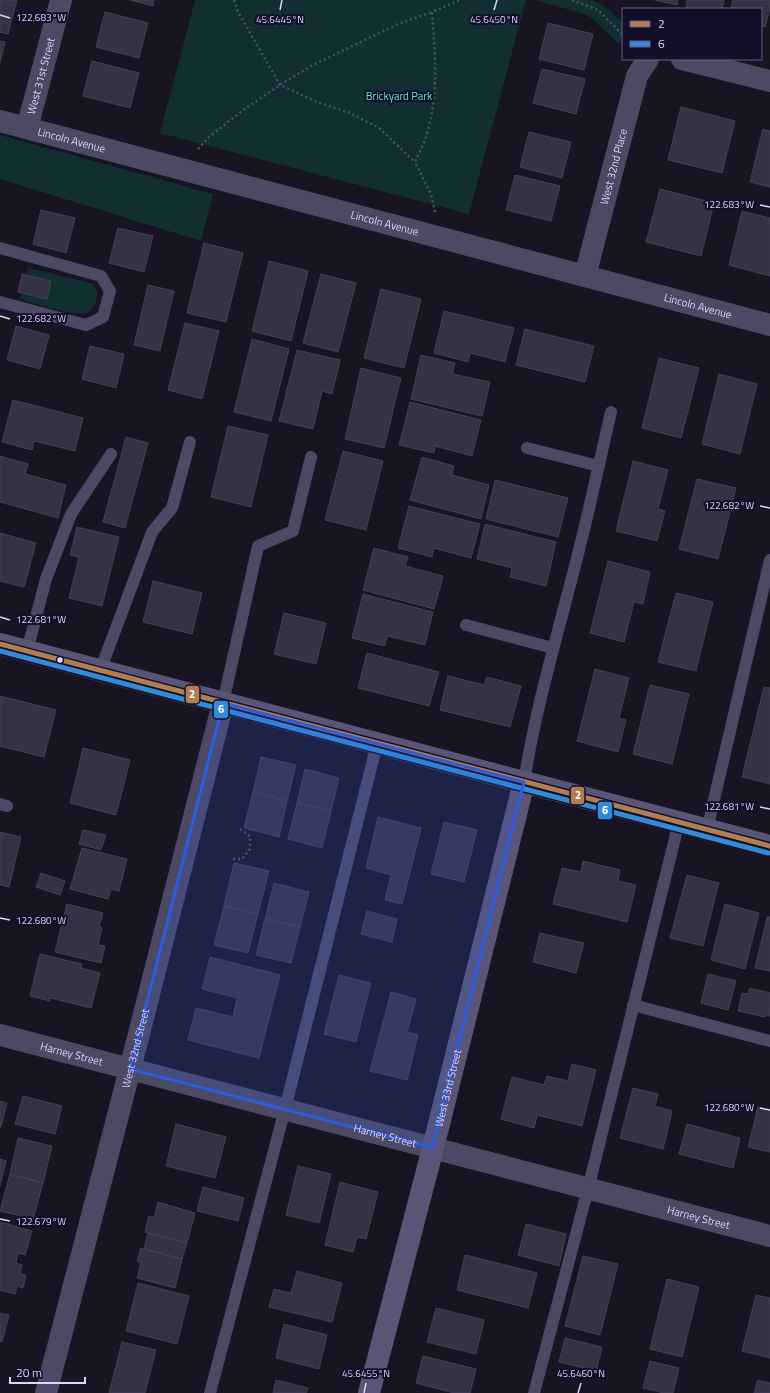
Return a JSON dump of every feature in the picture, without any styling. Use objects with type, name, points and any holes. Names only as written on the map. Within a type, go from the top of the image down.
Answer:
[{"type":"street","name":"West 31st Street","points":[[28,128],[61,0]]},
{"type":"street","name":"West 32nd Place","points":[[585,276],[637,76],[647,60]]},
{"type":"street","points":[[686,60],[770,81]]},
{"type":"street","name":"Lincoln Avenue","points":[[0,121],[770,325]]},
{"type":"street","points":[[0,644],[770,846]]},
{"type":"street","name":"West 32nd Street","points":[[46,1393],[223,703]]},
{"type":"street","name":"West 33rd Street","points":[[370,1393],[433,1148],[524,782]]},
{"type":"street","name":"Harney Street","points":[[0,1035],[770,1236]]},
{"type":"lane","points":[[0,248],[101,276],[110,291],[103,317],[86,325],[0,302]]},
{"type":"lane","points":[[524,782],[529,753],[553,648],[578,552],[611,412]]},
{"type":"lane","points":[[100,671],[152,532],[172,508],[190,442]]},
{"type":"lane","points":[[527,448],[599,466]]},
{"type":"lane","points":[[27,651],[46,579],[71,514],[111,454]]},
{"type":"lane","points":[[223,703],[258,546],[293,531],[311,457]]},
{"type":"lane","points":[[707,830],[770,560]]},
{"type":"lane","points":[[466,625],[553,648]]},
{"type":"lane","points":[[210,1393],[285,1109],[377,744]]},
{"type":"lane","points":[[538,1392],[679,822]]},
{"type":"lane","points":[[633,1005],[770,1041]]},
{"type":"path","points":[[234,0],[238,12],[280,85],[317,102],[350,113],[379,128],[415,162],[431,194],[435,212],[430,235]]},
{"type":"path","points":[[191,171],[198,150],[209,138],[242,111],[280,85],[311,66],[398,24],[460,0]]},
{"type":"path","points":[[572,0],[598,10],[622,34]]},
{"type":"path","points":[[415,162],[427,134],[435,89],[435,58],[432,12]]},
{"type":"path","points":[[233,859],[242,859],[250,848],[250,836],[240,829]]},
{"type":"highlighted area","points":[[223,703],[524,782],[433,1148],[130,1069]]},
{"type":"green space","name":"Brickyard Park","points":[[195,0],[526,0],[469,214],[160,133]]},
{"type":"green space","points":[[535,0],[592,0],[603,5],[622,21],[622,41],[618,43],[588,15]]},
{"type":"green space","points":[[0,135],[213,194],[201,241],[0,179]]},
{"type":"green space","points":[[28,268],[91,283],[98,291],[94,306],[87,313],[82,314],[54,309],[20,299],[21,292],[47,298],[51,281],[26,275]]},
{"type":"building","points":[[0,0],[17,0],[8,34],[0,32]]},
{"type":"building","points":[[130,0],[154,0],[153,6]]},
{"type":"building","points":[[655,0],[678,0],[677,5]]},
{"type":"building","points":[[687,0],[724,0],[722,8],[686,8]]},
{"type":"building","points":[[733,0],[770,0],[770,8],[765,27],[762,26],[762,8],[731,8]]},
{"type":"building","points":[[105,12],[148,23],[139,58],[96,47]]},
{"type":"building","points":[[548,23],[593,34],[584,70],[539,59]]},
{"type":"building","points":[[0,41],[5,42],[0,63]]},
{"type":"building","points":[[92,61],[139,73],[130,108],[83,96]]},
{"type":"building","points":[[542,69],[585,79],[576,114],[533,103]]},
{"type":"building","points":[[681,107],[735,121],[722,173],[668,160]]},
{"type":"building","points":[[763,129],[770,131],[770,187],[750,182]]},
{"type":"building","points":[[529,132],[571,142],[562,178],[520,167]]},
{"type":"building","points":[[515,175],[560,186],[551,221],[506,210]]},
{"type":"building","points":[[660,189],[714,203],[701,256],[646,242]]},
{"type":"building","points":[[41,210],[75,218],[66,253],[33,244]]},
{"type":"building","points":[[742,211],[770,218],[770,276],[729,265]]},
{"type":"building","points":[[118,228],[153,236],[144,272],[109,263]]},
{"type":"building","points":[[204,243],[243,253],[226,322],[187,313]]},
{"type":"building","points":[[269,261],[308,271],[291,341],[252,331]]},
{"type":"building","points":[[22,274],[51,281],[47,299],[18,292]]},
{"type":"building","points":[[321,274],[356,283],[338,352],[303,343]]},
{"type":"building","points":[[148,285],[174,291],[160,351],[134,345]]},
{"type":"building","points":[[381,289],[421,299],[404,368],[364,358]]},
{"type":"building","points":[[444,311],[514,328],[505,362],[470,353],[468,362],[434,353]]},
{"type":"building","points":[[185,323],[219,331],[202,399],[168,390]]},
{"type":"building","points":[[16,326],[49,335],[40,369],[7,360]]},
{"type":"building","points":[[525,329],[594,346],[585,382],[516,365]]},
{"type":"building","points":[[252,339],[289,349],[271,421],[234,412]]},
{"type":"building","points":[[90,346],[124,354],[116,388],[82,379]]},
{"type":"building","points":[[297,350],[340,360],[332,394],[322,391],[313,429],[279,421]]},
{"type":"building","points":[[421,355],[455,363],[452,374],[490,382],[482,416],[411,399]]},
{"type":"building","points":[[659,358],[699,368],[681,438],[642,428]]},
{"type":"building","points":[[361,368],[401,378],[384,448],[345,439]]},
{"type":"building","points":[[719,374],[757,384],[740,454],[702,444]]},
{"type":"building","points":[[13,400],[83,418],[75,451],[34,441],[32,450],[2,442]]},
{"type":"building","points":[[410,402],[481,420],[472,456],[435,446],[434,453],[399,445]]},
{"type":"building","points":[[228,426],[268,435],[251,507],[211,497]]},
{"type":"building","points":[[126,437],[148,443],[125,528],[103,522]]},
{"type":"building","points":[[343,451],[383,461],[366,530],[325,520]]},
{"type":"building","points":[[0,456],[28,464],[25,474],[66,485],[58,518],[0,502]]},
{"type":"building","points":[[422,457],[454,466],[452,475],[489,485],[481,519],[410,500]]},
{"type":"building","points":[[633,461],[668,470],[658,509],[665,511],[657,541],[616,531]]},
{"type":"building","points":[[697,479],[736,488],[718,559],[679,549]]},
{"type":"building","points":[[495,480],[568,498],[558,537],[486,519]]},
{"type":"building","points":[[409,506],[480,524],[471,558],[434,548],[432,557],[398,548]]},
{"type":"building","points":[[485,524],[556,542],[546,586],[510,577],[512,568],[477,559]]},
{"type":"building","points":[[77,527],[119,537],[102,606],[69,598],[79,557],[70,555]]},
{"type":"building","points":[[0,533],[36,543],[24,587],[0,581]]},
{"type":"building","points":[[374,548],[408,557],[405,566],[443,576],[434,609],[363,590]]},
{"type":"building","points":[[608,561],[650,572],[643,604],[634,602],[624,642],[590,633]]},
{"type":"building","points":[[153,581],[202,593],[192,634],[143,622]]},
{"type":"building","points":[[676,593],[713,602],[696,671],[658,662]]},
{"type":"building","points":[[363,594],[433,612],[425,645],[387,636],[385,646],[352,638]]},
{"type":"building","points":[[284,613],[326,623],[316,664],[274,654]]},
{"type":"building","points":[[367,653],[439,672],[429,706],[358,688]]},
{"type":"building","points":[[595,669],[629,678],[619,718],[626,720],[618,752],[577,741]]},
{"type":"building","points":[[448,676],[484,685],[487,677],[521,686],[510,727],[440,710]]},
{"type":"building","points":[[650,685],[689,694],[672,764],[633,754]]},
{"type":"building","points":[[764,687],[770,688],[770,784],[742,777]]},
{"type":"building","points":[[0,696],[56,710],[44,757],[0,746]]},
{"type":"building","points":[[83,748],[130,760],[116,815],[70,803]]},
{"type":"building","points":[[261,757],[296,765],[287,801],[253,792]]},
{"type":"building","points":[[305,769],[339,778],[331,811],[297,803]]},
{"type":"building","points":[[253,792],[287,801],[279,837],[244,828]]},
{"type":"building","points":[[297,803],[331,811],[322,848],[288,839]]},
{"type":"building","points":[[378,817],[421,828],[402,904],[385,900],[391,875],[366,868]]},
{"type":"building","points":[[444,822],[477,830],[464,882],[431,874]]},
{"type":"building","points":[[83,830],[106,835],[101,850],[79,844]]},
{"type":"building","points":[[0,832],[21,837],[9,887],[0,885]]},
{"type":"building","points":[[82,848],[127,859],[119,891],[111,889],[108,899],[70,889]]},
{"type":"building","points":[[583,861],[620,870],[618,881],[636,885],[627,922],[553,904],[562,868],[581,872]]},
{"type":"building","points":[[234,863],[269,871],[258,914],[224,906]]},
{"type":"building","points":[[41,873],[65,881],[60,895],[36,887]]},
{"type":"building","points":[[687,875],[719,883],[703,946],[670,938]]},
{"type":"building","points":[[274,883],[309,892],[300,927],[265,919]]},
{"type":"building","points":[[67,904],[103,913],[99,927],[102,928],[98,945],[105,946],[101,963],[55,952]]},
{"type":"building","points":[[725,904],[759,913],[745,969],[711,960]]},
{"type":"building","points":[[224,906],[258,914],[248,953],[214,945]]},
{"type":"building","points":[[367,911],[397,919],[392,942],[361,934]]},
{"type":"building","points":[[767,917],[770,917],[770,971],[755,968]]},
{"type":"building","points":[[265,919],[300,927],[291,963],[256,955]]},
{"type":"building","points":[[540,933],[584,943],[576,973],[533,962]]},
{"type":"building","points":[[40,954],[82,964],[81,968],[100,973],[91,1008],[51,998],[50,1001],[30,996]]},
{"type":"building","points":[[210,957],[280,975],[259,1058],[188,1040],[196,1008],[233,1017],[237,998],[202,989]]},
{"type":"building","points":[[708,974],[736,981],[728,1010],[701,1003]]},
{"type":"building","points":[[339,975],[371,983],[356,1042],[324,1034]]},
{"type":"building","points":[[750,988],[770,993],[770,1016],[766,1015],[765,1017],[738,1011],[742,993],[748,994]]},
{"type":"building","points":[[391,992],[416,999],[407,1032],[418,1035],[407,1080],[370,1071]]},
{"type":"building","points":[[572,1064],[596,1070],[582,1126],[537,1115],[534,1128],[501,1119],[512,1077],[544,1085],[547,1076],[568,1081]]},
{"type":"building","points":[[633,1088],[658,1094],[655,1106],[672,1111],[663,1149],[620,1138]]},
{"type":"building","points":[[23,1096],[62,1106],[55,1134],[15,1124]]},
{"type":"building","points":[[0,1101],[7,1103],[1,1127],[0,1127]]},
{"type":"building","points":[[758,1107],[770,1110],[770,1152],[748,1147]]},
{"type":"building","points":[[176,1124],[226,1137],[215,1178],[166,1166]]},
{"type":"building","points":[[687,1124],[740,1138],[733,1168],[679,1154]]},
{"type":"building","points":[[18,1138],[52,1146],[43,1183],[10,1174]]},
{"type":"building","points":[[0,1159],[6,1161],[0,1186]]},
{"type":"building","points":[[298,1166],[331,1174],[319,1223],[286,1215]]},
{"type":"building","points":[[10,1174],[43,1183],[33,1219],[0,1211]]},
{"type":"building","points":[[340,1182],[378,1192],[366,1239],[357,1237],[353,1252],[325,1245]]},
{"type":"building","points":[[203,1187],[244,1198],[238,1221],[197,1211]]},
{"type":"building","points":[[158,1202],[195,1213],[187,1243],[145,1232],[149,1216],[154,1218]]},
{"type":"building","points":[[0,1222],[32,1231],[25,1255],[18,1253],[16,1263],[22,1265],[20,1274],[26,1275],[23,1288],[17,1286],[15,1294],[0,1290]]},
{"type":"building","points":[[526,1224],[566,1234],[559,1266],[518,1255]]},
{"type":"building","points":[[148,1233],[187,1243],[182,1259],[144,1249]]},
{"type":"building","points":[[141,1248],[182,1259],[175,1288],[137,1278],[141,1263],[137,1261]]},
{"type":"building","points":[[465,1255],[537,1273],[528,1308],[457,1290]]},
{"type":"building","points":[[583,1256],[618,1264],[600,1335],[565,1326]]},
{"type":"building","points":[[297,1271],[342,1283],[332,1322],[269,1307],[274,1289],[291,1293]]},
{"type":"building","points":[[667,1279],[699,1287],[682,1357],[650,1349]]},
{"type":"building","points":[[138,1283],[189,1296],[177,1344],[126,1331]]},
{"type":"building","points":[[756,1295],[770,1298],[770,1358],[742,1351]]},
{"type":"building","points":[[436,1308],[484,1320],[476,1354],[427,1342]]},
{"type":"building","points":[[0,1313],[9,1315],[2,1342],[0,1341]]},
{"type":"building","points":[[284,1324],[327,1335],[319,1369],[276,1358]]},
{"type":"building","points":[[565,1338],[602,1347],[596,1371],[559,1362]]},
{"type":"building","points":[[122,1342],[156,1350],[145,1393],[109,1393]]},
{"type":"building","points":[[423,1356],[476,1369],[470,1393],[454,1393],[416,1383]]},
{"type":"building","points":[[650,1361],[679,1368],[673,1393],[664,1393],[643,1388]]},
{"type":"building","points":[[276,1380],[308,1388],[306,1393],[273,1393]]},
{"type":"building","points":[[758,1380],[770,1383],[770,1393],[754,1393]]},
{"type":"transit line","name":"2","points":[[0,644],[770,846]]},
{"type":"transit line","name":"6","points":[[0,651],[768,853]]}]
